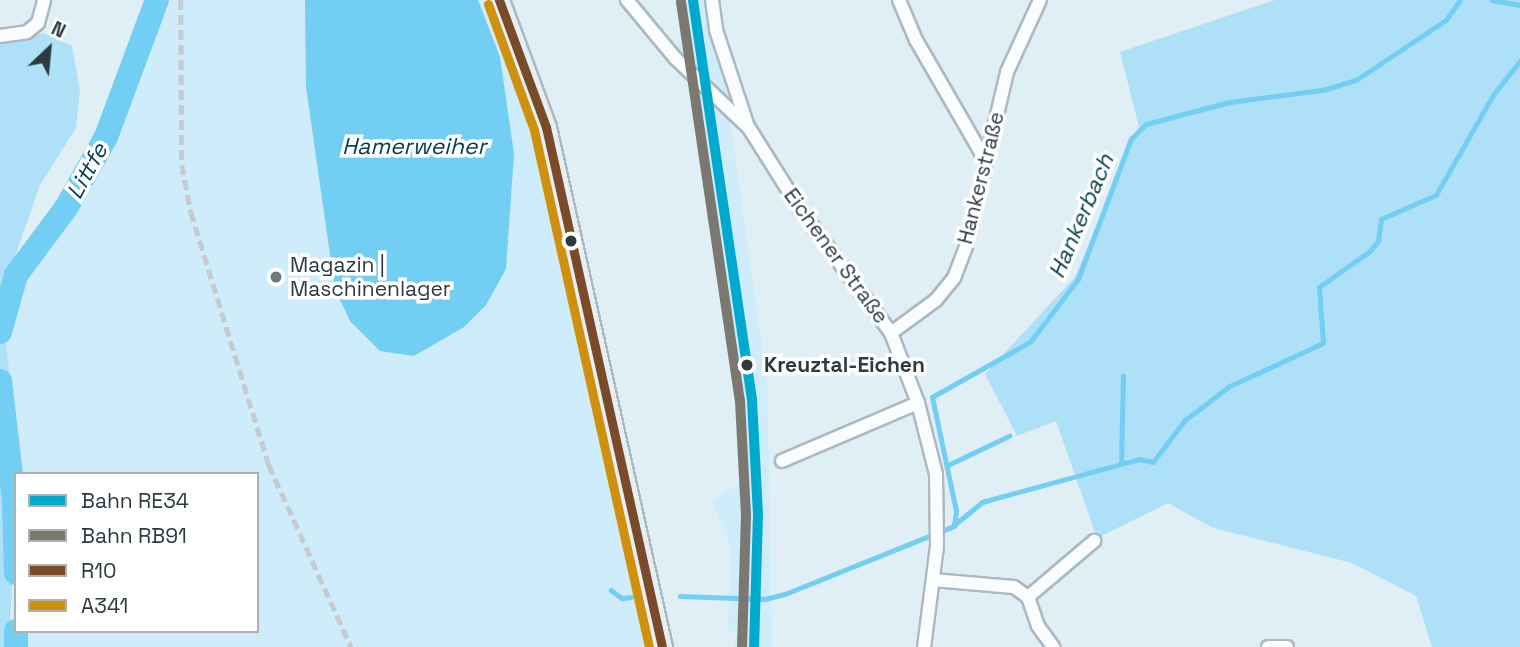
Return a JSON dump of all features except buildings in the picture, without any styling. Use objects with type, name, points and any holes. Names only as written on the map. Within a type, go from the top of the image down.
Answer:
[{"type":"main road","points":[[499,0],[546,127],[662,647]]},
{"type":"street","points":[[0,36],[27,32],[38,23],[44,0]]},
{"type":"street","name":"Eichener Straße","points":[[627,0],[676,59],[749,128],[800,209],[891,333],[918,403],[936,474],[939,517],[937,546],[924,647]]},
{"type":"street","points":[[712,0],[716,30],[749,128]]},
{"type":"street","points":[[899,0],[916,40],[986,161]]},
{"type":"street","name":"Hankerstraße","points":[[891,333],[936,300],[954,278],[1007,72],[1040,0]]},
{"type":"street","points":[[782,461],[918,403]]},
{"type":"street","points":[[1028,597],[1094,541]]},
{"type":"street","points":[[933,580],[1014,587],[1028,597],[1038,626],[1053,647]]},
{"type":"street","points":[[1268,647],[1287,647]]},
{"type":"shaded area","points":[[173,0],[484,0],[509,51],[664,647],[14,647],[3,385],[12,283]]},
{"type":"shaded area","points":[[675,0],[713,0],[767,381],[772,647],[734,647],[737,631],[728,632],[730,546],[711,500],[743,483],[726,321],[688,80],[676,46],[686,40]]},
{"type":"shaded area","points":[[1275,0],[1520,0],[1520,647],[1432,647],[1416,596],[1352,563],[1213,528],[1168,503],[1097,538],[1056,421],[1017,436],[985,374],[1075,277],[1139,127],[1120,52]]},
{"type":"shaded area","points":[[43,33],[72,46],[80,91],[76,128],[40,185],[1,297],[18,452],[17,472],[14,472],[9,647],[0,647],[0,41],[15,42]]},
{"type":"water","name":"Hamerweiher","points":[[305,0],[478,0],[500,57],[514,154],[506,269],[486,305],[464,327],[414,356],[380,351],[350,321],[335,289],[306,87]]},
{"type":"waterway","name":"Littfe","points":[[0,332],[16,275],[66,208],[106,137],[157,0]]},
{"type":"waterway","name":"Hankerbach","points":[[680,596],[765,599],[785,594],[954,526],[956,511],[932,397],[1030,342],[1078,279],[1131,139],[1146,124],[1230,102],[1323,90],[1356,80],[1446,20],[1460,0]]},
{"type":"waterway","name":"Hankerbach","points":[[1492,0],[1520,5]]},
{"type":"waterway","points":[[954,525],[982,502],[1139,459],[1153,462],[1185,420],[1230,386],[1323,343],[1319,287],[1370,251],[1378,241],[1381,219],[1436,195],[1493,95],[1520,61]]},
{"type":"waterway","points":[[1121,464],[1123,376]]},
{"type":"waterway","name":"Littfe","points":[[0,381],[14,501]]},
{"type":"waterway","points":[[948,465],[1009,436]]},
{"type":"waterway","name":"Hankerbach","points":[[611,590],[622,598],[631,597]]},
{"type":"waterway","name":"Littfe","points":[[16,633],[16,647]]},
{"type":"railway","points":[[181,0],[182,165],[191,212],[269,465],[351,647]]},
{"type":"rail line","name":"RE34","points":[[693,0],[752,400],[758,514],[754,647]]},
{"type":"rail line","name":"RB91","points":[[681,2],[740,401],[746,514],[742,647]]},
{"type":"transit line","name":"R10","points":[[499,0],[546,127],[662,647]]},
{"type":"transit line","name":"A341","points":[[488,4],[534,130],[649,647]]},
{"type":"place","name":"Magazin | Maschinenlager","points":[[276,277]]},
{"type":"place","name":"Kreuztal-Eichen","points":[[747,365]]}]
